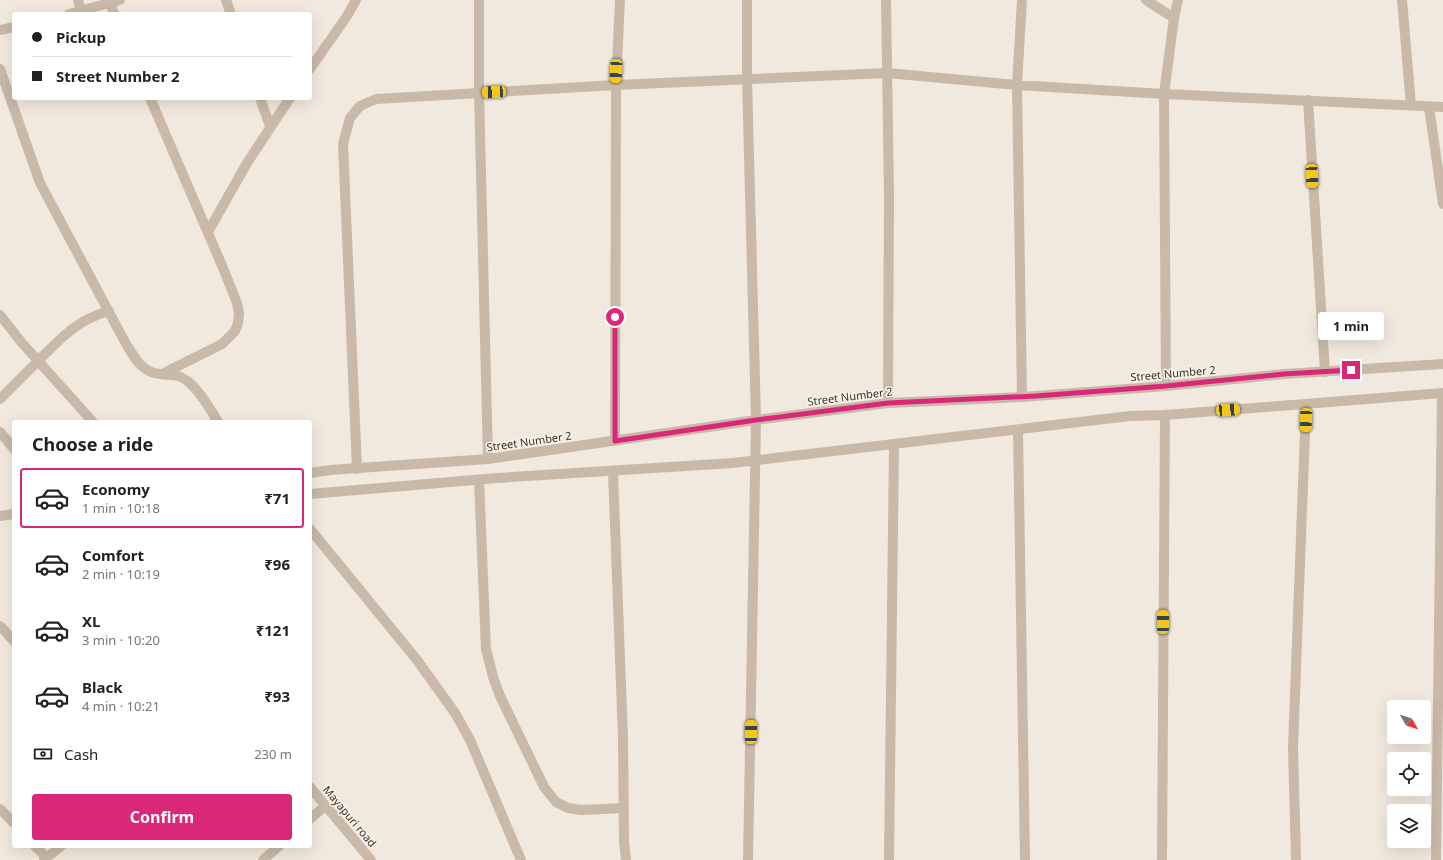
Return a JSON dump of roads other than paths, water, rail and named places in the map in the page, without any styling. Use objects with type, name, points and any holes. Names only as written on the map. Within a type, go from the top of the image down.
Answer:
[{"type":"street","points":[[78,0],[81,11]]},
{"type":"street","points":[[77,12],[120,0]]},
{"type":"street","points":[[226,0],[230,12]]},
{"type":"street","points":[[312,66],[347,16],[356,0]]},
{"type":"street","points":[[479,0],[479,93],[488,460]]},
{"type":"street","points":[[615,441],[616,85],[620,0]]},
{"type":"street","points":[[747,0],[747,80],[756,420],[748,860]]},
{"type":"street","points":[[886,0],[890,195],[888,403]]},
{"type":"street","points":[[1022,0],[1017,85],[1022,396]]},
{"type":"street","points":[[1146,0],[1174,18]]},
{"type":"street","points":[[1166,386],[1164,94],[1174,18],[1178,0]]},
{"type":"street","points":[[1402,0],[1411,105]]},
{"type":"street","points":[[110,3],[113,12]]},
{"type":"street","points":[[0,30],[12,27]]},
{"type":"street","points":[[0,69],[40,183],[135,359],[146,371],[160,374],[174,374],[187,380],[207,404],[217,420]]},
{"type":"street","points":[[357,469],[343,144],[350,118],[360,106],[376,99],[616,85],[887,73],[1017,85],[1164,94],[1443,107]]},
{"type":"street","points":[[151,100],[208,232],[237,303],[239,314],[235,331],[222,344],[160,374]]},
{"type":"street","points":[[261,100],[270,126]]},
{"type":"street","points":[[208,232],[247,163],[289,100]]},
{"type":"street","points":[[1308,100],[1325,372]]},
{"type":"street","points":[[1429,107],[1443,204]]},
{"type":"street","points":[[0,400],[63,335],[77,324],[94,315],[109,311]]},
{"type":"street","points":[[0,315],[22,343],[91,420]]},
{"type":"street","name":"Street Number 2","points":[[312,473],[488,460],[756,420],[888,403],[1166,386],[1284,374],[1443,364]]},
{"type":"street","points":[[312,494],[756,460],[1130,416],[1165,415],[1442,394],[1436,860]]},
{"type":"street","points":[[1296,860],[1293,747],[1306,404]]},
{"type":"street","points":[[1162,860],[1165,415]]},
{"type":"street","points":[[1018,430],[1024,860]]},
{"type":"street","points":[[0,432],[12,447]]},
{"type":"street","points":[[890,860],[894,444]]},
{"type":"street","points":[[613,471],[623,739],[623,808],[626,860]]},
{"type":"street","points":[[479,480],[486,649],[493,677],[500,696],[544,787],[556,802],[568,808],[582,810],[623,808]]},
{"type":"street","points":[[0,516],[12,514]]},
{"type":"street","points":[[312,531],[417,660],[455,713],[470,740],[521,860]]},
{"type":"street","points":[[0,626],[12,639]]},
{"type":"street","name":"Mayapuri road","points":[[312,789],[370,860]]},
{"type":"street","points":[[312,817],[326,806]]},
{"type":"street","points":[[0,809],[12,821]]},
{"type":"street","points":[[37,848],[45,859],[59,848]]},
{"type":"street","points":[[263,860],[277,848]]}]
